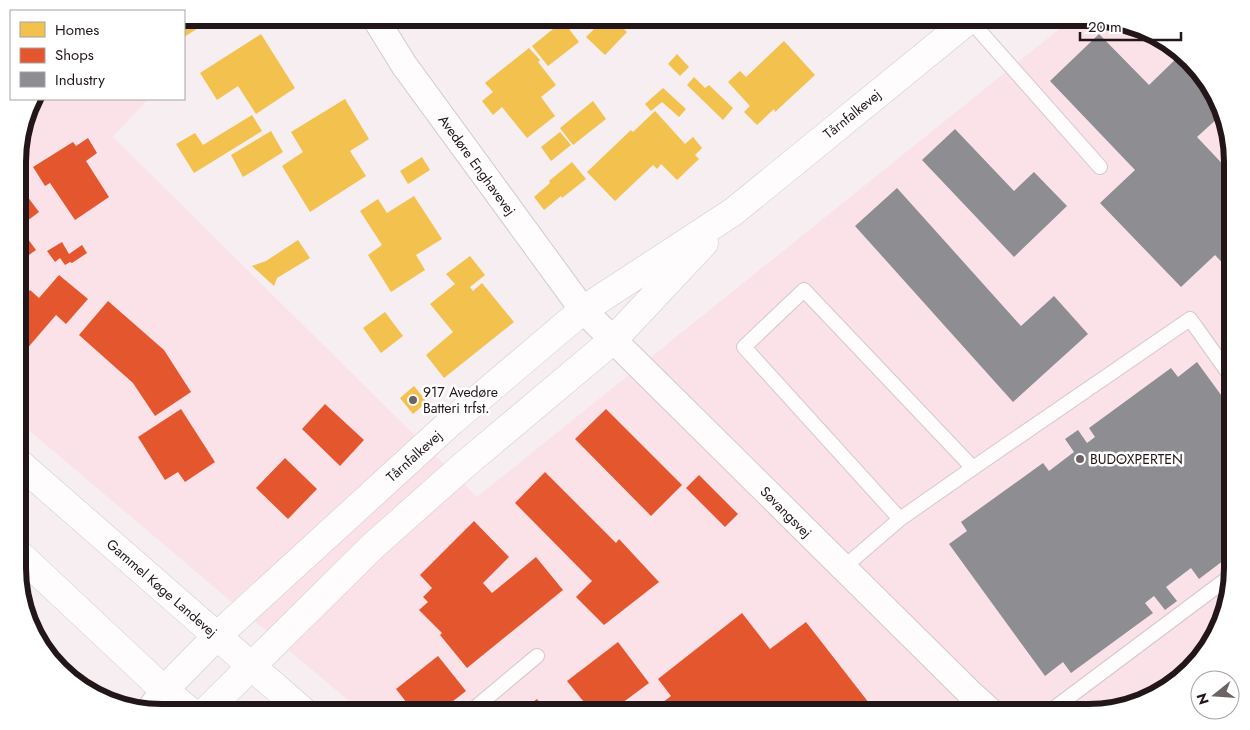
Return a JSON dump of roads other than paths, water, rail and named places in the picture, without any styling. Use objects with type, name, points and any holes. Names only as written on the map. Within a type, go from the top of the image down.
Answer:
[{"type":"street","name":"Tårnfalkevej","points":[[157,700],[217,636],[452,421],[583,310],[733,212],[960,26]]},
{"type":"street","name":"Avedøre Enghavevej","points":[[380,27],[404,65],[583,310]]},
{"type":"street","name":"Tårnfalkevej","points":[[212,704],[374,545],[463,466],[613,340],[733,212]]},
{"type":"street","name":"Søvangsvej","points":[[583,310],[981,703]]},
{"type":"street","name":"Gammel Køge Landevej","points":[[26,469],[295,704]]},
{"type":"street","points":[[26,561],[157,700]]},
{"type":"lane","points":[[977,26],[1100,167]]},
{"type":"lane","points":[[900,519],[744,347],[804,290],[973,468]]},
{"type":"lane","points":[[843,568],[900,519],[1190,319],[1223,365]]},
{"type":"lane","points":[[1062,703],[1223,582]]},
{"type":"lane","points":[[480,704],[537,656]]},
{"type":"place","name":"917 Avedøre Batteri trfst.","points":[[413,400]]},
{"type":"place","name":"BUDOXPERTEN","points":[[1080,459]]}]
